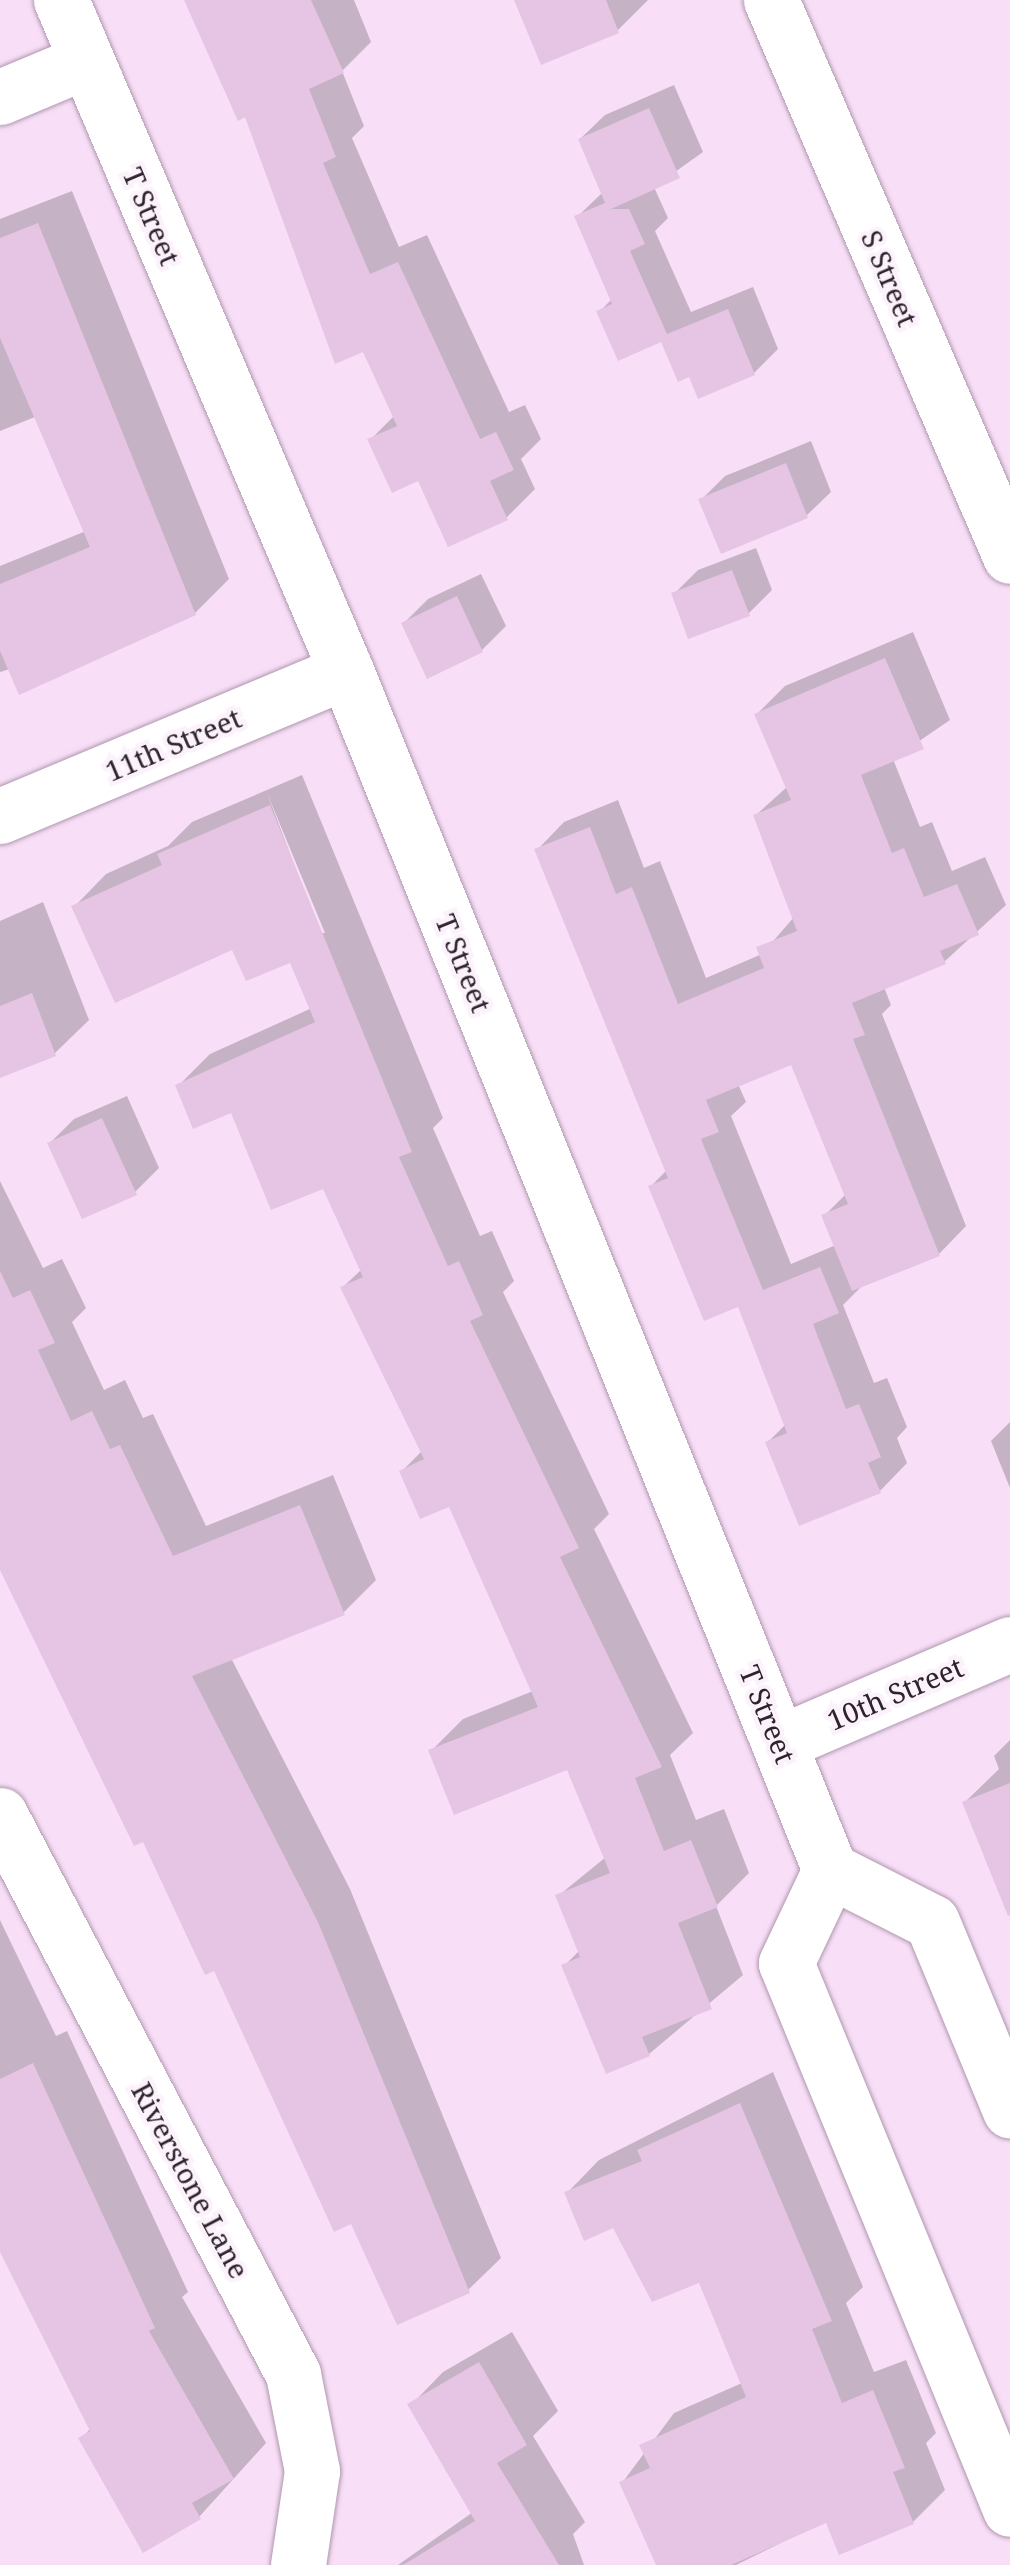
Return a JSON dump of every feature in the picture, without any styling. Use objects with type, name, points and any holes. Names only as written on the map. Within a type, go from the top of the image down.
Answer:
[{"type":"street","name":"T Street","points":[[61,0],[346,671],[830,1870]]},
{"type":"street","name":"S Street","points":[[771,0],[1010,556]]},
{"type":"street","points":[[0,97],[86,61]]},
{"type":"street","name":"11th Street","points":[[0,816],[346,671]]},
{"type":"street","name":"10th Street","points":[[779,1742],[1010,1644]]},
{"type":"street","name":"Riverstone Lane","points":[[0,1814],[293,2374],[312,2471],[298,2565]]},
{"type":"street","points":[[1010,2110],[932,1922],[830,1870],[786,1963],[1010,2509]]},
{"type":"building","points":[[184,0],[311,0],[344,73],[309,89],[336,157],[323,163],[370,274],[398,262],[480,439],[496,432],[514,470],[490,481],[508,520],[448,547],[418,481],[392,493],[367,439],[397,426],[363,352],[335,364],[245,117],[238,121]]},
{"type":"building","points":[[514,0],[606,0],[619,33],[541,65]]},
{"type":"building","points":[[649,108],[680,178],[611,209],[629,209],[645,244],[630,251],[667,334],[728,309],[755,375],[698,399],[689,377],[678,382],[661,342],[618,361],[596,311],[612,304],[574,216],[605,203],[578,139]]},
{"type":"building","points":[[38,223],[196,615],[19,695],[0,651],[0,584],[90,547],[0,338],[0,238]]},
{"type":"building","points":[[786,463],[808,518],[721,554],[698,499]]},
{"type":"building","points":[[732,570],[750,616],[688,639],[671,593]]},
{"type":"building","points":[[457,596],[483,652],[427,679],[401,623]]},
{"type":"building","points":[[885,658],[924,749],[861,775],[892,853],[904,848],[924,897],[957,884],[979,935],[940,951],[946,964],[852,1003],[865,1035],[853,1039],[940,1256],[852,1291],[821,1215],[848,1204],[791,1065],[706,1100],[719,1132],[701,1139],[763,1290],[820,1267],[839,1313],[813,1324],[846,1409],[859,1404],[881,1457],[868,1463],[881,1493],[799,1526],[765,1442],[787,1433],[738,1307],[704,1321],[648,1186],[668,1178],[534,849],[590,827],[616,894],[632,887],[678,1004],[764,968],[756,947],[797,931],[753,815],[791,800],[754,714]]},
{"type":"building","points":[[270,805],[412,1152],[399,1157],[448,1266],[459,1261],[483,1315],[470,1321],[579,1548],[560,1557],[662,1767],[635,1778],[664,1851],[691,1840],[718,1907],[678,1923],[712,2009],[642,2037],[650,2056],[606,2074],[561,1965],[580,1957],[555,1895],[610,1873],[567,1770],[454,1815],[428,1750],[538,1707],[449,1507],[420,1519],[399,1471],[424,1459],[340,1287],[363,1277],[323,1189],[271,1210],[231,1113],[193,1129],[175,1085],[315,1022],[290,963],[246,981],[232,950],[115,1003],[71,906],[162,865],[157,854]]},
{"type":"building","points":[[32,993],[56,1056],[0,1078],[0,1006]]},
{"type":"building","points":[[102,1118],[137,1195],[82,1219],[47,1143]]},
{"type":"building","points":[[0,1271],[13,1298],[30,1290],[55,1343],[38,1350],[71,1421],[92,1411],[110,1449],[120,1445],[173,1556],[300,1505],[345,1615],[192,1676],[318,1922],[470,2293],[397,2325],[351,2224],[334,2232],[214,1971],[205,1975],[143,1842],[134,1846],[0,1570]]},
{"type":"building","points":[[1010,1783],[1010,1915],[1008,1916],[962,1802]]},
{"type":"building","points":[[33,2063],[155,2328],[149,2331],[234,2479],[192,2503],[201,2519],[143,2553],[78,2438],[90,2431],[0,2252],[0,2079]]},
{"type":"building","points":[[740,2103],[832,2321],[812,2329],[842,2403],[873,2390],[905,2468],[893,2472],[914,2524],[839,2555],[826,2523],[731,2565],[656,2565],[619,2482],[650,2468],[639,2445],[746,2397],[699,2283],[652,2302],[613,2228],[584,2241],[564,2192],[642,2161],[637,2150]]},
{"type":"building","points":[[479,2362],[527,2445],[497,2463],[559,2565],[403,2565],[475,2521],[407,2404]]}]
